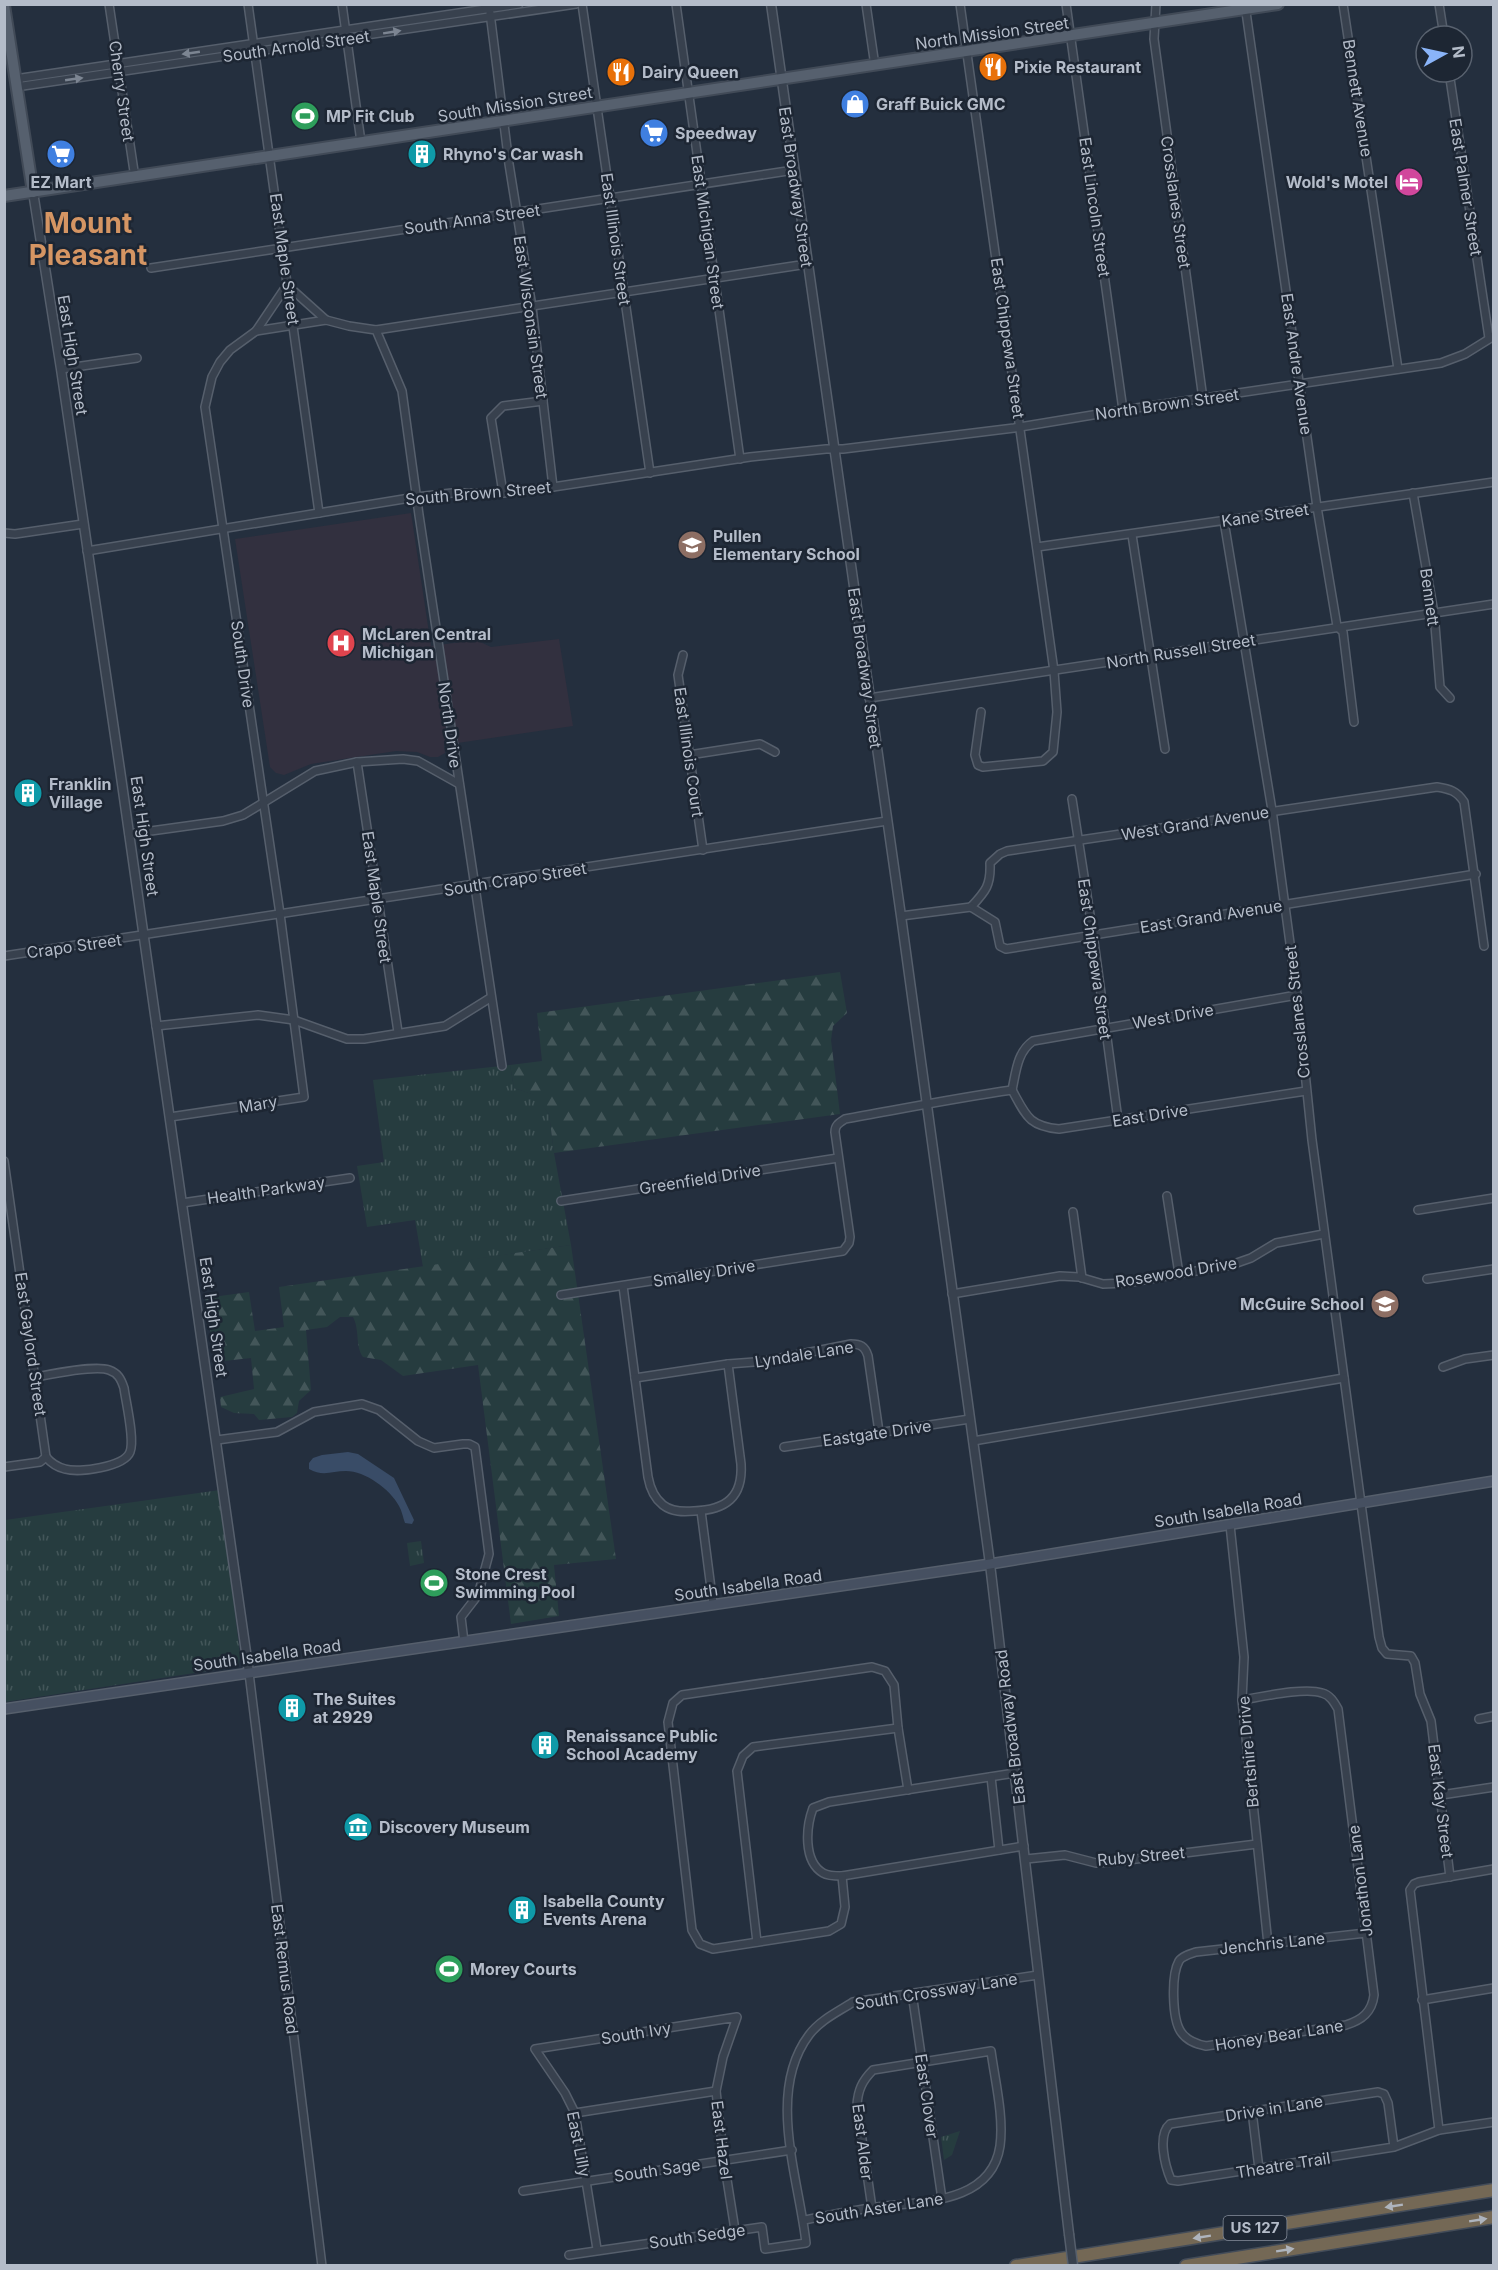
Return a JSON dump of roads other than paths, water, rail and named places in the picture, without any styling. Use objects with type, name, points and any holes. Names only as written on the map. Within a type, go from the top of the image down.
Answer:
[{"type":"highway","points":[[1427,2201],[1463,2189],[1494,2183]]},
{"type":"highway","name":"US 127","points":[[1016,2265],[1494,2190]]},
{"type":"highway","name":"US 127","points":[[1186,2265],[1494,2217]]},
{"type":"main road","name":"North Mission Street","points":[[782,79],[1155,24],[1245,7],[1278,4]]},
{"type":"main road","name":"East High Street","points":[[4,5],[33,192]]},
{"type":"main road","name":"South Mission Street","points":[[4,196],[782,79]]},
{"type":"main road","name":"South Isabella Road","points":[[4,1709],[606,1622],[713,1604],[796,1594],[1494,1481]]},
{"type":"street","name":"Cherry Street","points":[[109,4],[135,178]]},
{"type":"street","name":"East Maple Street","points":[[248,4],[319,513]]},
{"type":"street","points":[[342,4],[361,142]]},
{"type":"street","name":"South Arnold Street","points":[[16,83],[118,64],[348,39],[519,4]]},
{"type":"street","name":"South Arnold Street","points":[[16,83],[120,72],[346,30],[489,10],[576,4]]},
{"type":"street","name":"East Illinois Street","points":[[582,4],[650,473]]},
{"type":"street","name":"East Michigan Street","points":[[676,4],[740,459]]},
{"type":"street","name":"East Broadway Street","points":[[771,4],[938,1190]]},
{"type":"street","points":[[866,4],[875,66]]},
{"type":"street","name":"East Chippewa Street","points":[[960,4],[1054,671],[1057,712],[1053,752],[1043,761],[983,767],[978,765],[975,756],[981,712]]},
{"type":"street","name":"East Lincoln Street","points":[[1066,4],[1123,410]]},
{"type":"street","name":"Crosslanes Street","points":[[1156,4],[1154,39],[1203,399]]},
{"type":"street","name":"Bennett Avenue","points":[[1344,4],[1398,369]]},
{"type":"street","points":[[1439,4],[1442,24]]},
{"type":"street","name":"East Andre Avenue","points":[[1245,7],[1317,507],[1337,626],[1343,632],[1354,722]]},
{"type":"street","name":"East Wisconsin Street","points":[[489,10],[532,307],[553,487]]},
{"type":"street","name":"East Palmer Street","points":[[1451,84],[1491,337]]},
{"type":"street","name":"South Anna Street","points":[[150,268],[794,170]]},
{"type":"street","name":"East High Street","points":[[33,192],[144,936],[249,1673]]},
{"type":"street","points":[[293,324],[326,320],[376,330],[807,264]]},
{"type":"street","points":[[256,331],[287,285],[326,320]]},
{"type":"street","name":"South Drive","points":[[293,324],[256,331],[230,350],[212,377],[205,407],[280,914],[298,1054]]},
{"type":"street","name":"North Drive","points":[[376,330],[402,391],[490,998],[502,1066]]},
{"type":"street","name":"North Brown Street","points":[[834,449],[1021,427],[1454,360],[1491,337]]},
{"type":"street","points":[[61,369],[137,358]]},
{"type":"street","points":[[502,492],[491,418],[503,406],[543,401]]},
{"type":"street","name":"South Brown Street","points":[[87,551],[452,492],[502,492],[553,487],[740,459],[834,449]]},
{"type":"street","name":"Kane Street","points":[[1037,547],[1494,482]]},
{"type":"street","name":"Bennett","points":[[1413,493],[1434,613],[1440,687],[1450,698]]},
{"type":"street","name":"Crosslanes Street","points":[[1224,521],[1272,810],[1360,1504]]},
{"type":"street","points":[[4,533],[83,524]]},
{"type":"street","points":[[1132,535],[1165,749]]},
{"type":"street","name":"North Russell Street","points":[[869,698],[1494,604]]},
{"type":"street","name":"East Illinois Court","points":[[683,655],[678,675],[704,850]]},
{"type":"street","points":[[689,755],[760,744],[775,752]]},
{"type":"street","points":[[129,834],[223,821],[243,814],[315,771],[357,762],[418,760],[459,784]]},
{"type":"street","name":"East Maple Street","points":[[357,762],[398,1032]]},
{"type":"street","name":"West Grand Avenue","points":[[971,907],[984,892],[991,879],[990,863],[1000,854],[1272,810],[1437,787],[1452,790],[1460,795],[1464,802],[1476,874]]},
{"type":"street","name":"East Chippewa Street","points":[[1072,799],[1118,1120]]},
{"type":"street","name":"South Crapo Street","points":[[144,936],[887,821]]},
{"type":"street","points":[[1476,874],[1484,946]]},
{"type":"street","name":"East Grand Avenue","points":[[971,907],[995,922],[1000,946],[1006,949],[1476,874]]},
{"type":"street","points":[[901,915],[971,907]]},
{"type":"street","name":"Crapo Street","points":[[4,956],[144,936]]},
{"type":"street","name":"West Drive","points":[[1012,1090],[1021,1053],[1033,1041],[1297,995]]},
{"type":"street","points":[[156,1026],[258,1015],[294,1020],[347,1040],[364,1039],[445,1026],[490,998]]},
{"type":"street","name":"Mary","points":[[170,1117],[304,1097],[298,1054]]},
{"type":"street","points":[[838,1158],[835,1127],[845,1119],[1012,1090]]},
{"type":"street","name":"East Drive","points":[[1012,1090],[1026,1116],[1042,1127],[1059,1129],[1306,1091]]},
{"type":"street","name":"Greenfield Drive","points":[[561,1201],[838,1158]]},
{"type":"street","name":"Smalley Drive","points":[[561,1295],[843,1251],[850,1237],[838,1158]]},
{"type":"street","name":"East Gaylord Street","points":[[4,1161],[46,1457]]},
{"type":"street","name":"Health Parkway","points":[[182,1203],[350,1178]]},
{"type":"street","name":"East Broadway Road","points":[[938,1190],[990,1564],[1073,2265]]},
{"type":"street","points":[[1167,1196],[1179,1274]]},
{"type":"street","points":[[1418,1210],[1494,1198]]},
{"type":"street","points":[[1073,1212],[1082,1278]]},
{"type":"street","name":"Rosewood Drive","points":[[952,1294],[1050,1278],[1082,1278],[1103,1284],[1114,1284],[1179,1274],[1243,1262],[1276,1243],[1324,1234]]},
{"type":"street","points":[[1427,1279],[1494,1269]]},
{"type":"street","points":[[622,1286],[648,1477],[655,1496],[670,1509],[680,1512],[701,1511],[724,1506],[737,1492],[742,1476],[728,1364],[635,1378]]},
{"type":"street","name":"Lyndale Lane","points":[[728,1364],[766,1361],[859,1344],[866,1350],[868,1356],[879,1432]]},
{"type":"street","points":[[1443,1367],[1466,1359],[1494,1355]]},
{"type":"street","points":[[4,1467],[40,1462],[46,1457],[52,1463],[66,1469],[103,1467],[127,1458],[132,1442],[124,1388],[122,1380],[115,1373],[99,1368],[36,1377]]},
{"type":"street","points":[[973,1441],[1344,1378]]},
{"type":"street","points":[[217,1440],[276,1432],[314,1412],[362,1404],[379,1410],[418,1442],[434,1448],[462,1444],[475,1447],[489,1554],[478,1595],[461,1617],[464,1642]]},
{"type":"street","name":"Eastgate Drive","points":[[784,1447],[970,1419]]},
{"type":"street","name":"East Kay Street","points":[[1360,1504],[1382,1648],[1387,1654],[1411,1656],[1415,1663],[1419,1694],[1431,1721],[1441,1795],[1450,1877],[1419,1882],[1410,1890],[1438,2130]]},
{"type":"street","points":[[701,1511],[713,1604]]},
{"type":"street","name":"Bertshire Drive","points":[[1230,1525],[1244,1657],[1242,1700],[1268,1944]]},
{"type":"street","points":[[842,1876],[845,1907],[841,1924],[828,1931],[713,1949],[700,1944],[692,1930],[668,1722],[673,1703],[682,1695],[872,1667],[885,1671],[894,1685],[908,1790]]},
{"type":"street","name":"East Remus Road","points":[[249,1673],[322,2265]]},
{"type":"street","name":"Jonathon Lane","points":[[1242,1700],[1307,1691],[1320,1692],[1329,1696],[1338,1709],[1374,1995],[1373,2005],[1368,2013]]},
{"type":"street","points":[[1479,1719],[1494,1716]]},
{"type":"street","points":[[758,1942],[737,1771],[743,1756],[753,1747],[898,1728]]},
{"type":"street","points":[[1015,1773],[829,1802],[813,1808],[807,1824],[813,1865],[825,1874],[842,1876],[1024,1846]]},
{"type":"street","points":[[991,1777],[999,1850]]},
{"type":"street","points":[[1441,1795],[1494,1787]]},
{"type":"street","name":"Ruby Street","points":[[1026,1859],[1065,1855],[1096,1863],[1112,1862],[1257,1844]]},
{"type":"street","points":[[1450,1877],[1494,1869]]},
{"type":"street","name":"Jenchris Lane","points":[[1189,2040],[1180,2031],[1173,1985],[1180,1960],[1196,1952],[1366,1933]]},
{"type":"street","name":"South Crossway Lane","points":[[792,2150],[787,2097],[789,2077],[809,2036],[827,2018],[853,2002],[1038,1975]]},
{"type":"street","points":[[1422,2000],[1494,1988]]},
{"type":"street","name":"East Clover","points":[[912,1993],[942,2199]]},
{"type":"street","name":"Honey Bear Lane","points":[[1189,2040],[1206,2046],[1334,2027],[1356,2022],[1368,2013]]},
{"type":"street","name":"South Ivy","points":[[535,2049],[737,2017]]},
{"type":"street","name":"East Hazel","points":[[735,2230],[723,2161],[716,2091],[723,2057],[737,2017]]},
{"type":"street","name":"East Lilly","points":[[535,2049],[565,2093],[575,2113],[597,2249]]},
{"type":"street","name":"South Aster Lane","points":[[804,2220],[942,2199],[964,2192],[986,2179],[995,2163],[1000,2147],[1001,2128],[991,2051],[921,2061]]},
{"type":"street","name":"East Alder","points":[[872,2208],[857,2105],[858,2091],[873,2070],[921,2061]]},
{"type":"street","points":[[575,2113],[716,2091]]},
{"type":"street","name":"Drive in Lane","points":[[1171,2180],[1167,2172],[1163,2137],[1165,2128],[1170,2124],[1378,2092],[1384,2094],[1388,2103],[1394,2147]]},
{"type":"street","points":[[1252,2111],[1259,2169]]},
{"type":"street","name":"Theatre Trail","points":[[1171,2180],[1178,2181],[1394,2147],[1438,2130],[1494,2122]]},
{"type":"street","points":[[792,2150],[804,2220]]},
{"type":"street","name":"South Sage","points":[[523,2192],[586,2180],[792,2150]]},
{"type":"street","name":"South Sedge","points":[[569,2255],[597,2249],[762,2227],[765,2249],[806,2243],[804,2220]]},
{"type":"water","points":[[348,1452],[358,1454],[394,1478],[414,1520],[412,1524],[405,1523],[400,1508],[390,1493],[369,1478],[353,1472],[323,1473],[309,1469],[309,1463],[313,1458]]},
{"type":"place","name":"Pixie Restaurant","points":[[993,67]]},
{"type":"place","name":"Dairy Queen","points":[[621,72]]},
{"type":"place","name":"Graff Buick GMC","points":[[855,104]]},
{"type":"place","name":"MP Fit Club","points":[[305,116]]},
{"type":"place","name":"Speedway","points":[[654,133]]},
{"type":"place","name":"EZ Mart","points":[[61,154]]},
{"type":"place","name":"Rhyno's Car wash","points":[[422,154]]},
{"type":"place","name":"Wold's Motel","points":[[1409,182]]},
{"type":"place","name":"Pullen Elementary School","points":[[692,545]]},
{"type":"place","name":"McLaren Central Michigan","points":[[341,643]]},
{"type":"place","name":"Franklin Village","points":[[28,793]]},
{"type":"place","name":"McGuire School","points":[[1385,1304]]},
{"type":"place","name":"Stone Crest Swimming Pool","points":[[434,1583]]},
{"type":"place","name":"The Suites at 2929","points":[[292,1708]]},
{"type":"place","name":"Renaissance Public School Academy","points":[[545,1745]]},
{"type":"place","name":"Discovery Museum","points":[[358,1827]]},
{"type":"place","name":"Isabella County Events Arena","points":[[522,1910]]},
{"type":"place","name":"Morey Courts","points":[[449,1969]]},
{"type":"district","name":"Mount Pleasant","points":[[88,239]]}]
